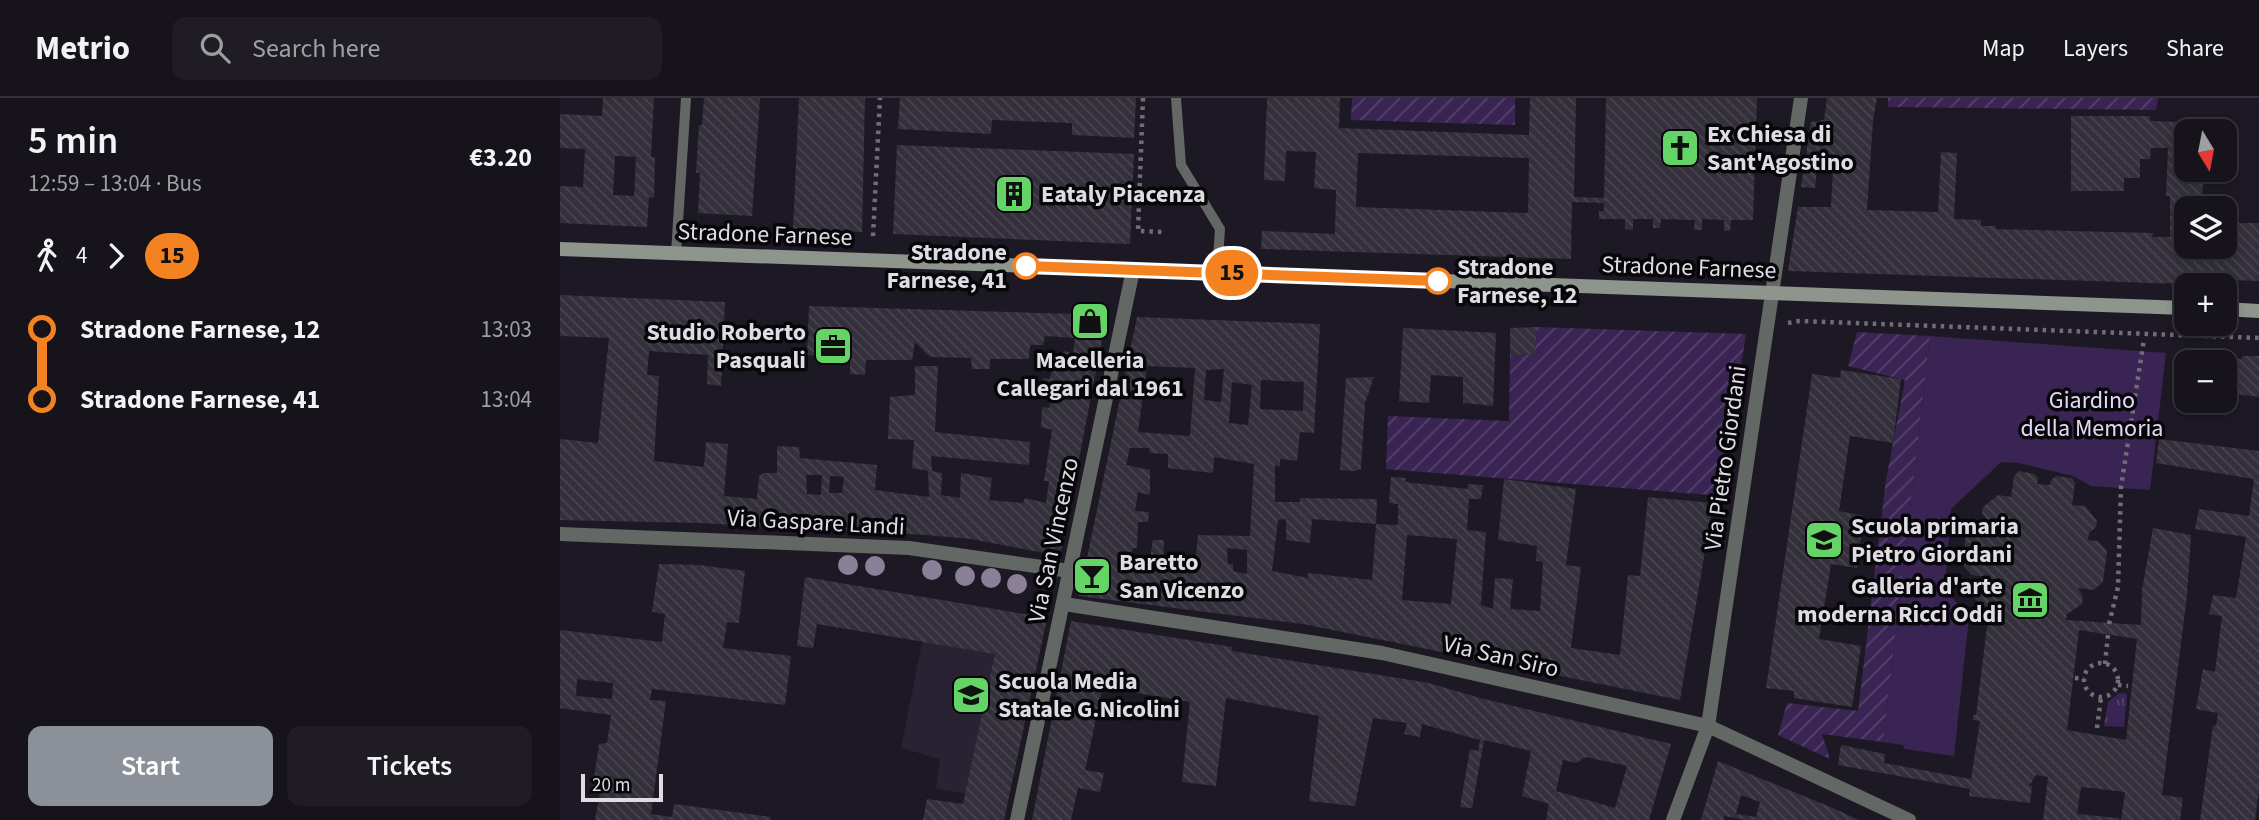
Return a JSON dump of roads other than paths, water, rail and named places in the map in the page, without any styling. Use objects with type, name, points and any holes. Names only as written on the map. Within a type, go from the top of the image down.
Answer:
[{"type":"street","name":"Via Pietro Giordani","points":[[1673,820],[1709,726],[1801,98]]},
{"type":"street","name":"Stradone Farnese","points":[[560,249],[2174,308]]},
{"type":"street","name":"Via San Vincenzo","points":[[1017,820],[1133,270]]},
{"type":"street","points":[[2237,310],[2259,311]]},
{"type":"street","name":"Via Gaspare Landi","points":[[560,534],[909,548],[1070,570]]},
{"type":"street","name":"Via San Siro","points":[[1064,604],[1382,653],[1709,726],[1909,820]]},
{"type":"lane","points":[[676,253],[686,98]]},
{"type":"lane","points":[[1174,100],[1181,165],[1220,229],[1217,273]]},
{"type":"place","name":"Ex Chiesa di Sant'Agostino","points":[[1680,148]]},
{"type":"place","name":"Eataly Piacenza","points":[[1014,194]]},
{"type":"place","name":"Stradone Farnese, 41","points":[[1026,266]]},
{"type":"place","name":"Stradone Farnese, 12","points":[[1438,281]]},
{"type":"place","name":"Macelleria Callegari dal 1961","points":[[1090,321]]},
{"type":"place","name":"Studio Roberto Pasquali","points":[[833,346]]},
{"type":"place","name":"Scuola primaria Pietro Giordani","points":[[1824,540]]},
{"type":"place","name":"Baretto San Vicenzo","points":[[1092,576]]},
{"type":"place","name":"Galleria d'arte moderna Ricci Oddi","points":[[2030,600]]},
{"type":"place","name":"Scuola Media Statale G.Nicolini","points":[[971,695]]},
{"type":"park label","name":"Giardino della Memoria","points":[[2092,414]]}]
